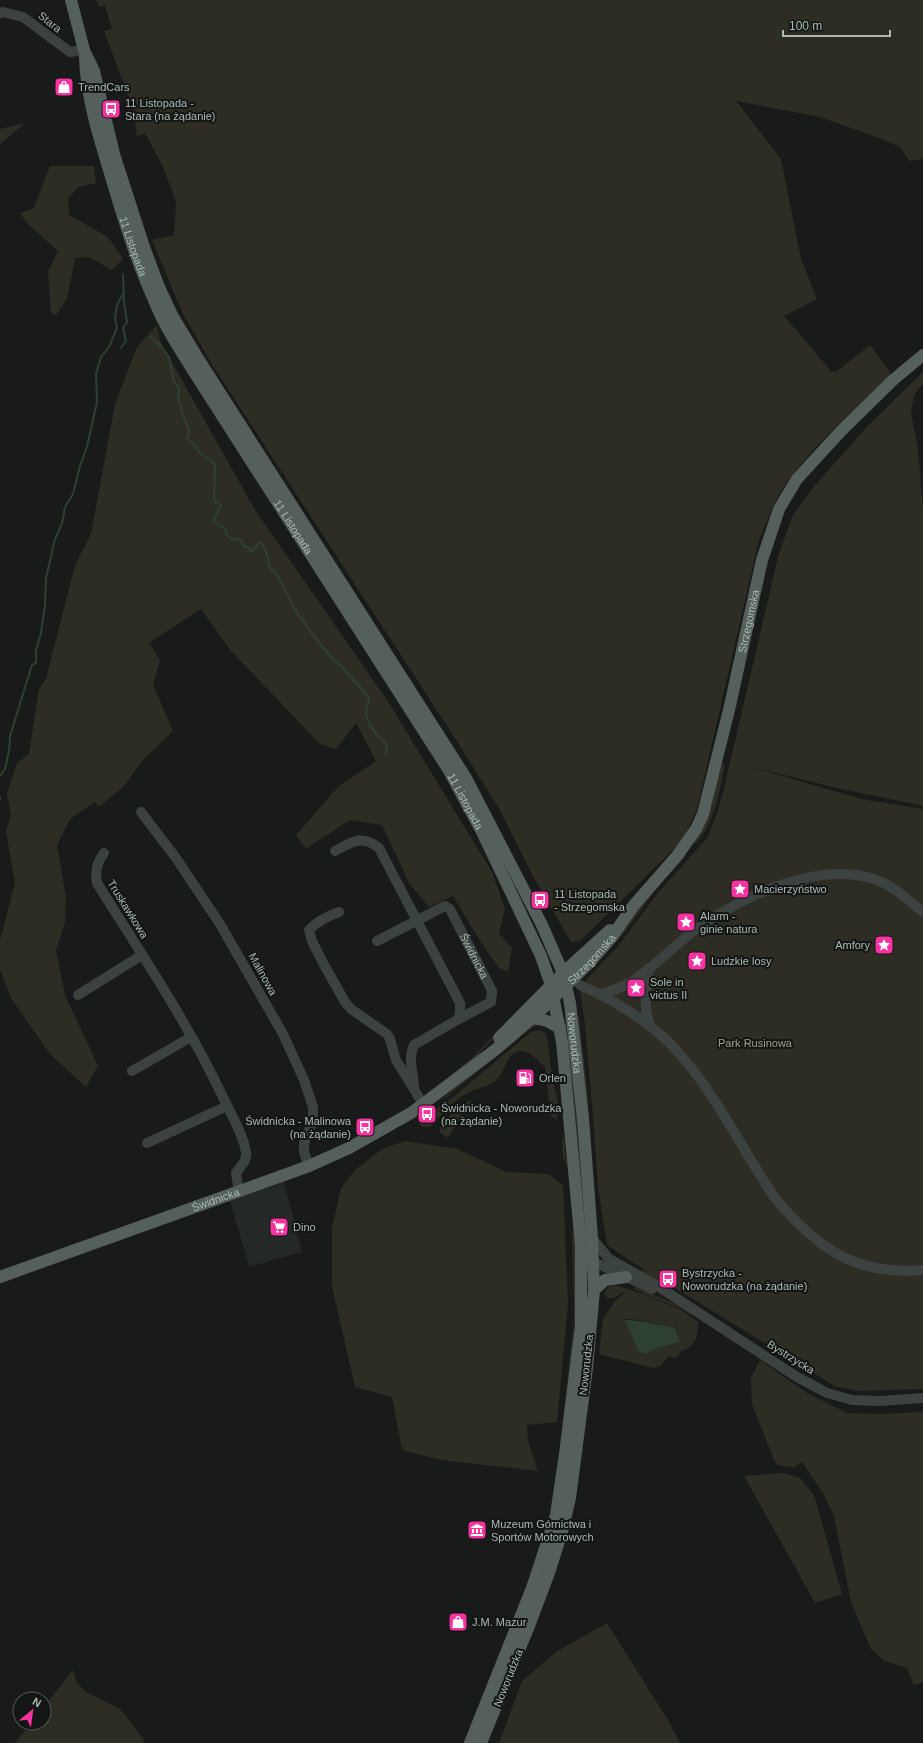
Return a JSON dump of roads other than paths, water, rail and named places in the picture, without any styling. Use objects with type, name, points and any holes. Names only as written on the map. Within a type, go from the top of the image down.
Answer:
[{"type":"main road","name":"11 Listopada","points":[[71,0],[84,50],[86,79],[104,154],[138,262],[159,312],[189,364],[448,769],[482,832],[514,899],[541,956],[553,990]]},
{"type":"main road","name":"11 Listopada","points":[[84,50],[94,71],[111,142],[144,247],[159,287],[172,315],[192,349],[466,778],[523,887],[555,954],[564,979]]},
{"type":"main road","name":"Strzegomska","points":[[564,979],[611,938],[624,918],[677,856],[696,829],[703,814],[729,710],[762,560],[779,509],[797,479],[841,431],[893,380],[923,355]]},
{"type":"main road","name":"Strzegomska","points":[[564,979],[577,959],[624,918]]},
{"type":"main road","points":[[555,954],[577,959]]},
{"type":"main road","name":"Świdnicka","points":[[467,1071],[564,979]]},
{"type":"main road","name":"Noworudzka","points":[[482,1743],[549,1574],[562,1532],[573,1479],[586,1368],[594,1290],[592,1238],[578,1070],[572,1015],[564,979]]},
{"type":"main road","name":"Świdnicka","points":[[0,1277],[309,1166],[355,1144],[424,1104],[496,1050],[532,1018],[553,990]]},
{"type":"main road","name":"Noworudzka","points":[[470,1743],[532,1588],[556,1515],[562,1481],[581,1326],[581,1245],[560,1028],[553,990]]},
{"type":"main road","points":[[532,1018],[547,1021],[560,1028]]},
{"type":"main road","points":[[594,1290],[606,1280],[626,1277]]},
{"type":"street","name":"Stara","points":[[0,13],[3,12],[23,17],[70,52],[84,50]]},
{"type":"street","name":"Malinowa","points":[[141,812],[176,858],[220,924],[283,1034],[304,1080],[313,1107],[313,1120],[304,1143],[304,1152],[309,1166]]},
{"type":"street","points":[[335,851],[359,840],[366,840],[379,848],[460,1003],[460,1014],[457,1020]]},
{"type":"street","name":"Truskawkowa","points":[[104,853],[98,862],[95,873],[97,883],[142,954],[191,1037],[227,1106],[247,1153],[246,1159],[236,1173],[239,1192]]},
{"type":"street","points":[[600,994],[619,988],[628,983],[649,968],[695,930],[729,909],[766,891],[804,879],[841,874],[866,876],[886,884],[923,912]]},
{"type":"street","name":"Świdnicka","points":[[376,941],[445,906],[450,909],[492,991],[491,1002],[414,1045],[411,1056],[414,1088]]},
{"type":"street","name":"Świdnicka","points":[[339,912],[325,917],[314,924],[309,930],[312,941],[345,1002],[387,1034],[396,1060],[424,1104]]},
{"type":"street","name":"Truskawkowa","points":[[78,995],[142,954]]},
{"type":"street","points":[[649,968],[645,1003],[647,1018],[651,1027]]},
{"type":"street","points":[[580,986],[600,994],[651,1027],[678,1052],[697,1076],[775,1198],[786,1211],[814,1237],[841,1257],[869,1268],[889,1270],[923,1270]]},
{"type":"street","points":[[132,1071],[191,1037]]},
{"type":"street","points":[[147,1143],[227,1106]]},
{"type":"street","name":"Bystrzycka","points":[[592,1238],[609,1260],[637,1274],[797,1377],[827,1393],[852,1400],[880,1401],[923,1398]]},
{"type":"street","points":[[581,1245],[592,1261],[581,1272]]},
{"type":"street","name":"Bystrzycka","points":[[592,1261],[609,1260]]},
{"type":"street","name":"Bystrzycka","points":[[592,1261],[651,1288],[660,1289]]},
{"type":"waterway","points":[[121,348],[126,341],[123,328],[127,322],[124,303],[123,274]]},
{"type":"waterway","points":[[0,776],[5,769],[9,751],[10,736],[32,665],[36,663],[36,650],[41,633],[45,605],[46,578],[55,539],[62,524],[65,507],[73,494],[80,466],[87,447],[97,402],[96,374],[101,357],[109,347],[117,328],[115,318],[117,305],[123,294]]},
{"type":"waterway","points":[[150,337],[158,343],[169,357],[174,382],[179,388],[178,400],[182,407],[181,410],[189,430],[187,440],[195,445],[201,454],[215,464],[214,501],[221,505],[214,520],[215,522],[225,529],[227,536],[231,539],[242,540],[244,547],[248,547],[251,552],[261,542],[267,554],[269,566],[276,574],[298,614],[330,656],[369,697],[366,711],[367,718],[374,731],[387,746],[386,754]]},
{"type":"place","name":"TrendCars","points":[[64,87]]},
{"type":"place","name":"11 Listopada - Stara (na żądanie)","points":[[111,109]]},
{"type":"place","name":"Macierzyństwo","points":[[740,889]]},
{"type":"place","name":"11 Listopada - Strzegomska","points":[[540,900]]},
{"type":"place","name":"Alarm - ginie natura","points":[[686,922]]},
{"type":"place","name":"Amfory","points":[[884,945]]},
{"type":"place","name":"Ludzkie losy","points":[[697,961]]},
{"type":"place","name":"Sole in victus II","points":[[636,988]]},
{"type":"place","name":"Orlen","points":[[525,1078]]},
{"type":"place","name":"Świdnicka - Noworudzka (na żądanie)","points":[[427,1114]]},
{"type":"place","name":"Świdnicka - Malinowa (na żądanie)","points":[[365,1127]]},
{"type":"place","name":"Dino","points":[[279,1227]]},
{"type":"place","name":"Bystrzycka - Noworudzka (na żądanie)","points":[[668,1279]]},
{"type":"place","name":"Muzeum Górnictwa i Sportów Motorowych","points":[[477,1530]]},
{"type":"place","name":"J.M. Mazur","points":[[458,1622]]},
{"type":"park label","name":"Park Rusinowa","points":[[755,1043]]}]
